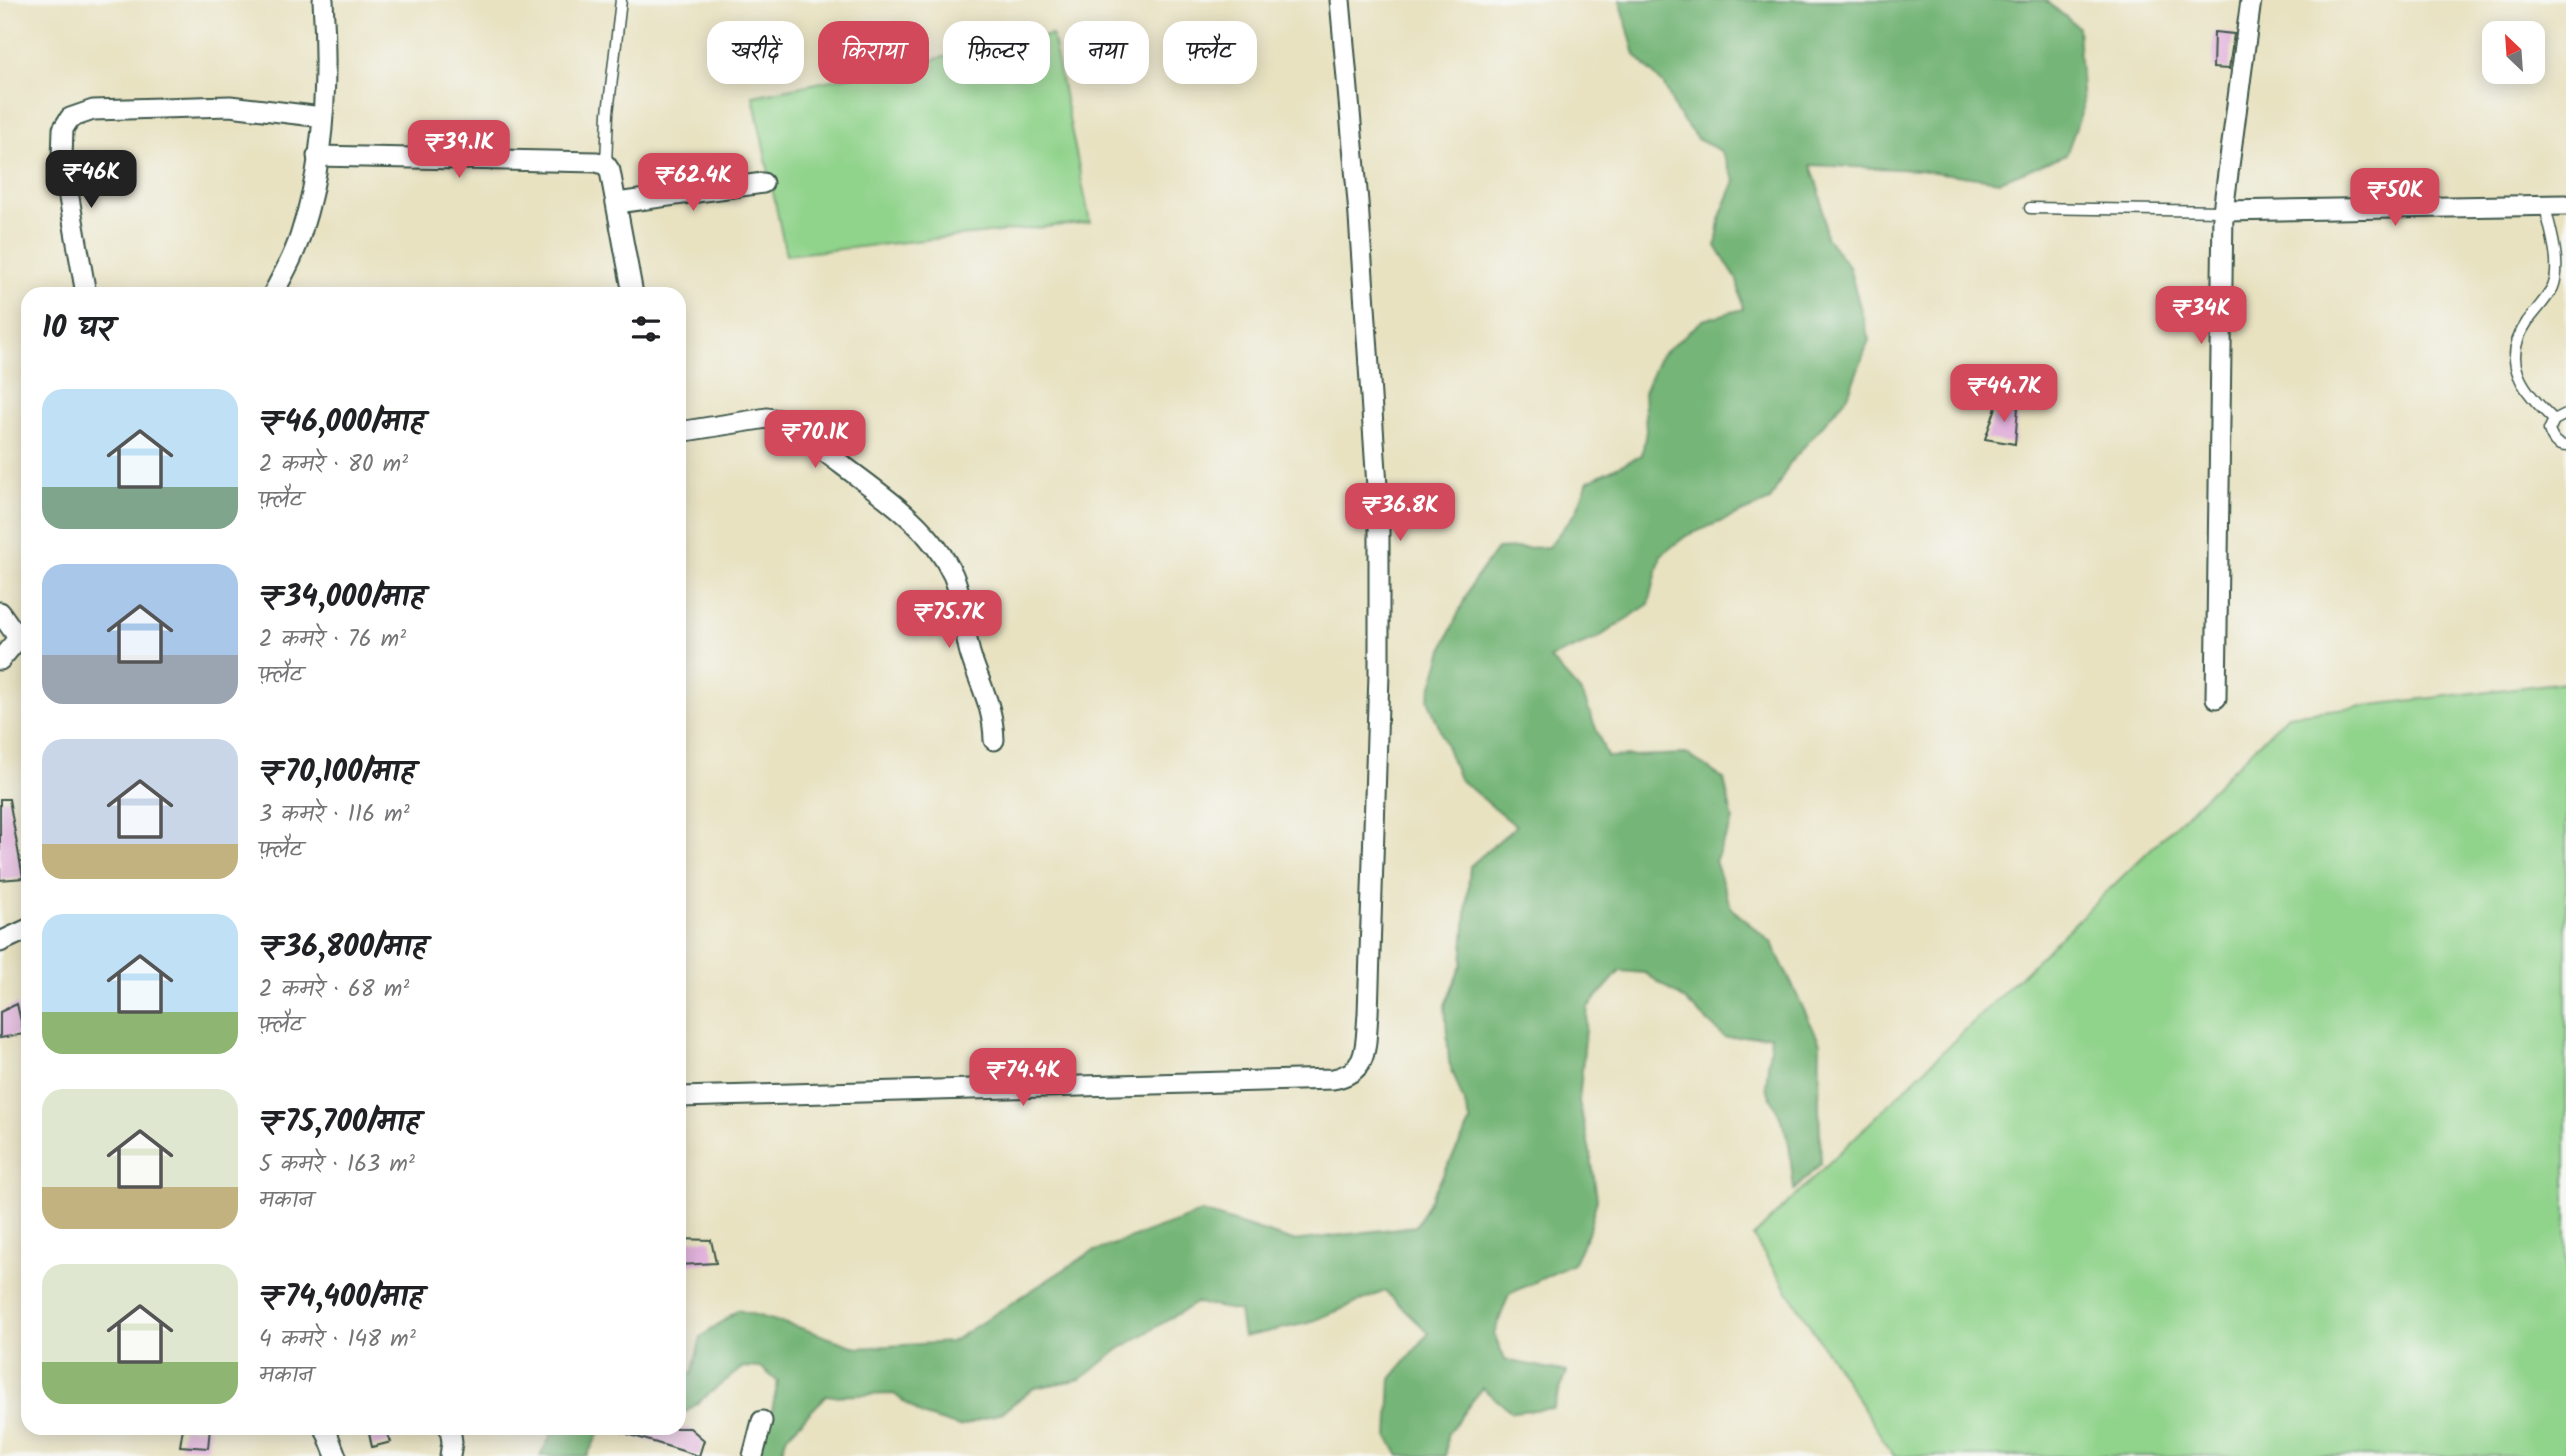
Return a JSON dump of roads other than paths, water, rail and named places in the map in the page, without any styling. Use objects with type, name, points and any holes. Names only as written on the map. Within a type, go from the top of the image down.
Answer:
[{"type":"street","points":[[276,287],[302,230],[317,156],[322,117],[325,34],[323,0]]},
{"type":"street","points":[[686,1097],[1333,1079],[1354,1072],[1361,1063],[1368,1014],[1378,674],[1379,516],[1358,202],[1340,0]]},
{"type":"street","points":[[2216,698],[2223,211],[2251,0]]},
{"type":"street","points":[[85,287],[62,158],[63,129],[70,118],[93,110],[230,106],[322,117]]},
{"type":"street","points":[[317,156],[597,162],[606,165],[610,171],[617,203],[632,287]]},
{"type":"street","points":[[617,203],[763,183]]},
{"type":"street","points":[[2223,211],[2566,205]]},
{"type":"street","points":[[686,431],[767,418],[780,420],[868,485],[926,534],[954,576],[969,650],[991,709],[994,740]]},
{"type":"street","points":[[0,612],[21,631]]},
{"type":"street","points":[[0,660],[21,635]]},
{"type":"street","points":[[0,942],[21,932]]},
{"type":"street","points":[[753,1456],[762,1421]]},
{"type":"street","points":[[328,1435],[336,1456]]},
{"type":"street","points":[[450,1456],[451,1435]]},
{"type":"lane","points":[[606,165],[608,114],[621,0]]},
{"type":"lane","points":[[2545,206],[2557,269],[2553,287],[2517,339],[2514,362],[2522,384],[2554,420]]},
{"type":"lane","points":[[2030,208],[2223,211]]},
{"type":"lane","points":[[2566,414],[2554,420],[2549,430],[2558,444],[2566,446]]}]
